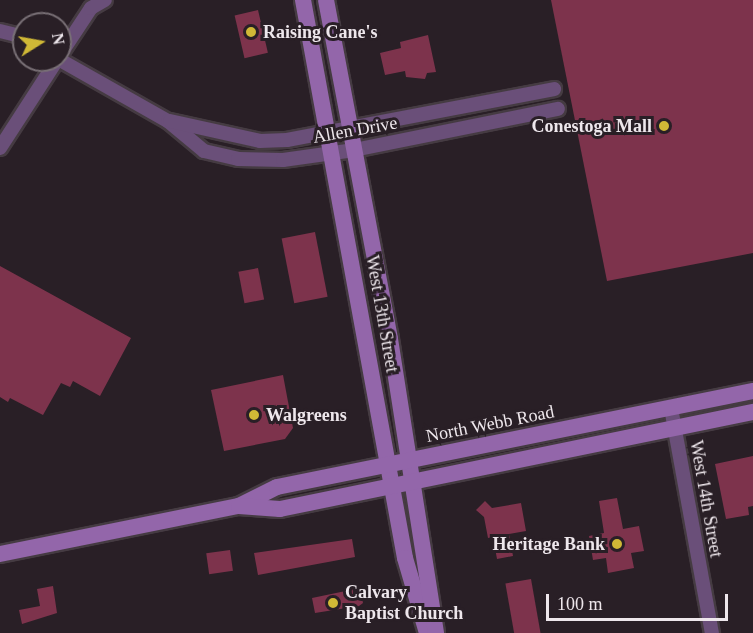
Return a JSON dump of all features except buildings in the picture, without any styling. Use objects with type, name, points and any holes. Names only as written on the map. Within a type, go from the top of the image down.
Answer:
[{"type":"main road","name":"West 13th Street","points":[[303,0],[405,558],[427,633]]},
{"type":"main road","name":"West 13th Street","points":[[326,0],[413,482],[436,633]]},
{"type":"main road","name":"North Webb Road","points":[[0,554],[239,506],[277,487],[753,391]]},
{"type":"main road","name":"North Webb Road","points":[[239,506],[280,509],[753,412]]},
{"type":"street","points":[[72,37],[91,8],[105,0]]},
{"type":"street","name":"Allen Drive","points":[[72,68],[168,121],[204,151],[238,159],[283,160],[354,150],[558,109]]},
{"type":"street","points":[[0,148],[50,72]]},
{"type":"street","name":"Allen Drive","points":[[168,121],[260,141],[328,132],[554,90]]},
{"type":"street","name":"West 14th Street","points":[[671,408],[712,633]]},
{"type":"place","name":"Raising Cane's","points":[[251,32]]},
{"type":"place","name":"Conestoga Mall","points":[[664,126]]},
{"type":"place","name":"Walgreens","points":[[254,415]]},
{"type":"place","name":"Heritage Bank","points":[[617,544]]},
{"type":"place","name":"Calvary Baptist Church","points":[[333,603]]}]
